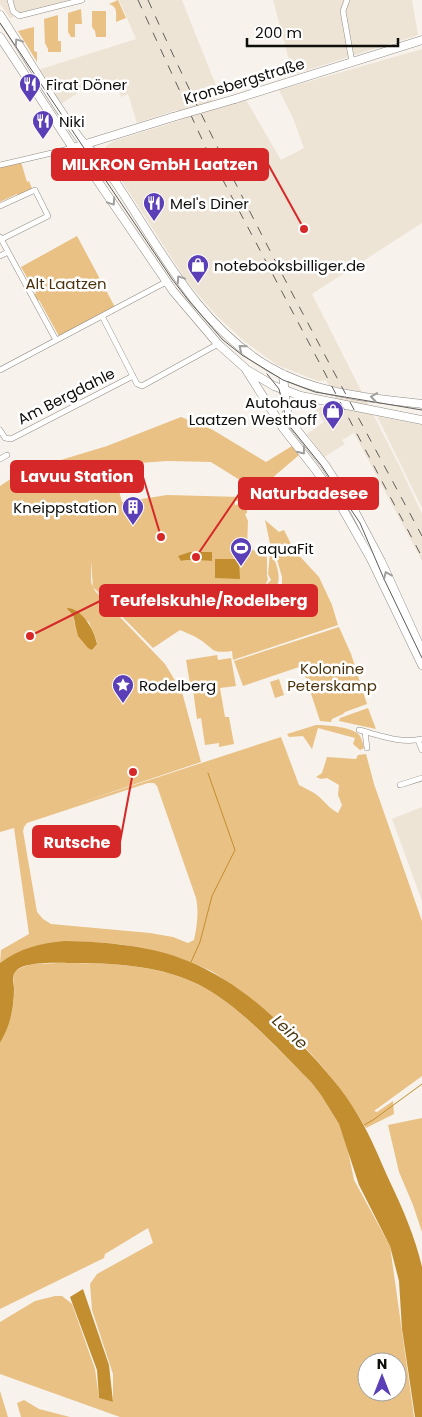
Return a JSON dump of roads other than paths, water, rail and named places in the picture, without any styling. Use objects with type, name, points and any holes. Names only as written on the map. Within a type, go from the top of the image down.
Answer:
[{"type":"main road","points":[[0,16],[79,138],[97,156],[182,283],[220,328],[245,350],[270,368],[283,374],[324,389],[422,404]]},
{"type":"main road","points":[[0,37],[73,148],[166,282],[218,344],[245,368],[270,384],[286,391],[321,401],[422,420]]},
{"type":"main road","name":"Kronsbergstraße","points":[[73,148],[422,40]]},
{"type":"main road","points":[[97,156],[103,139]]},
{"type":"main road","points":[[245,368],[283,428],[315,469],[352,524],[422,665]]},
{"type":"main road","points":[[283,374],[286,391],[286,409],[292,424],[323,462],[354,510],[378,553],[422,651]]},
{"type":"street","points":[[10,0],[14,13],[19,16],[82,0]]},
{"type":"street","points":[[347,1],[343,11],[352,62]]},
{"type":"street","points":[[0,165],[73,148]]},
{"type":"street","points":[[0,206],[35,190],[48,216],[1,238],[56,340]]},
{"type":"street","points":[[0,256],[8,252]]},
{"type":"street","points":[[0,370],[166,282]]},
{"type":"street","points":[[102,316],[133,376],[138,384],[142,386],[218,344]]},
{"type":"street","name":"Am Bergdahle","points":[[0,430],[5,438],[10,439],[133,376]]},
{"type":"street","points":[[0,459],[7,455]]},
{"type":"street","points":[[367,748],[362,731],[401,741],[420,740],[422,750]]},
{"type":"street","points":[[400,785],[422,778]]},
{"type":"waterway","points":[[191,962],[200,942],[212,896],[235,850],[208,773]]},
{"type":"waterway","points":[[364,1125],[422,1084]]},
{"type":"tram line","points":[[0,23],[172,279],[223,340],[242,355],[283,380],[315,392],[422,410]]},
{"type":"tram line","points":[[267,374],[279,389],[287,423],[321,465],[360,523],[384,579],[422,658]]},
{"type":"railway","points":[[138,0],[206,148],[422,557]]},
{"type":"railway","points":[[148,0],[179,68],[246,203],[315,337],[422,536]]},
{"type":"place","name":"Firat Döner","points":[[30,103]]},
{"type":"place","name":"Niki","points":[[43,140]]},
{"type":"place","name":"Mel's Diner","points":[[154,222]]},
{"type":"place","name":"MILKRON GmbH Laatzen","points":[[304,229]]},
{"type":"place","name":"notebooksbilliger.de","points":[[198,284]]},
{"type":"place","name":"Autohaus Laatzen Westhoff","points":[[333,430]]},
{"type":"place","name":"Kneippstation","points":[[133,526]]},
{"type":"place","name":"Lavuu Station","points":[[161,537]]},
{"type":"place","name":"Naturbadesee","points":[[196,557]]},
{"type":"place","name":"aquaFit","points":[[241,567]]},
{"type":"place","name":"Teufelskuhle/Rodelberg","points":[[30,636]]},
{"type":"place","name":"Rodelberg","points":[[123,704]]},
{"type":"place","name":"Rutsche","points":[[133,772]]},
{"type":"park label","name":"Alt Laatzen","points":[[66,283]]},
{"type":"park label","name":"Kolonine Peterskamp","points":[[332,676]]},
{"type":"water label","name":"Leine","points":[[290,1032]]}]
